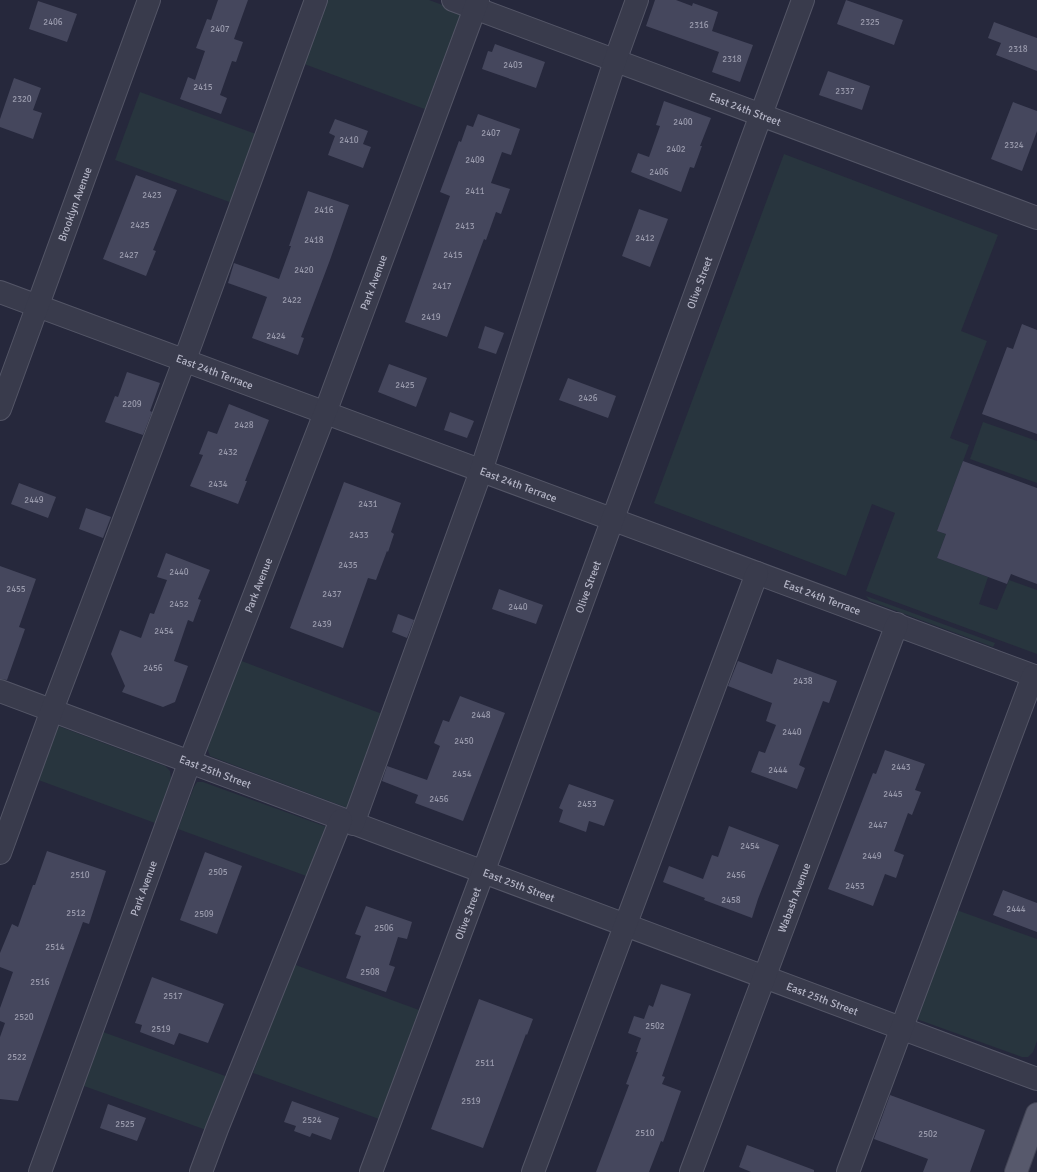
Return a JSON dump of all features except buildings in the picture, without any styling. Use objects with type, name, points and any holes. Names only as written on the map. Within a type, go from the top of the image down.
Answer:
[{"type":"main road","points":[[1016,1172],[1037,1114]]},
{"type":"street","name":"Brooklyn Avenue","points":[[0,408],[149,0]]},
{"type":"street","points":[[0,853],[52,710],[185,360],[316,0]]},
{"type":"street","name":"East 24th Street","points":[[453,0],[476,4],[615,61],[1037,218]]},
{"type":"street","points":[[201,1172],[220,1122],[347,822],[481,471],[615,61],[637,0]]},
{"type":"street","name":"Olive Street","points":[[371,1172],[483,872],[803,0]]},
{"type":"street","name":"Park Avenue","points":[[40,1172],[190,761],[325,413],[476,4]]},
{"type":"street","name":"East 24th Terrace","points":[[0,292],[897,624],[1035,677]]},
{"type":"street","points":[[533,1172],[757,573]]},
{"type":"street","name":"Wabash Avenue","points":[[691,1172],[897,624]]},
{"type":"street","points":[[848,1172],[1035,677]]},
{"type":"street","name":"East 25th Street","points":[[0,691],[1037,1079]]},
{"type":"shaded area","points":[[321,0],[429,0],[467,14],[430,111],[299,62]]},
{"type":"shaded area","points":[[140,92],[259,135],[235,204],[115,160]]},
{"type":"shaded area","points":[[784,154],[998,235],[961,331],[987,341],[950,438],[969,445],[937,531],[946,534],[937,558],[988,577],[979,604],[997,610],[1009,580],[1037,590],[1037,654],[866,591],[895,513],[872,504],[846,576],[654,503]]},
{"type":"shaded area","points":[[983,422],[1037,441],[1037,483],[970,459]]},
{"type":"shaded area","points":[[866,596],[995,643],[993,647],[870,601]]},
{"type":"shaded area","points":[[239,660],[385,715],[350,809],[210,756],[207,748]]},
{"type":"shaded area","points":[[53,724],[165,766],[170,771],[171,779],[155,823],[33,778]]},
{"type":"shaded area","points":[[197,782],[203,782],[327,827],[309,877],[178,829]]},
{"type":"shaded area","points":[[951,908],[1037,939],[1037,1041],[1033,1052],[1028,1057],[1022,1057],[911,1017]]},
{"type":"shaded area","points":[[293,964],[419,1010],[379,1119],[253,1073]]},
{"type":"shaded area","points":[[103,1032],[228,1077],[209,1131],[84,1086]]}]
